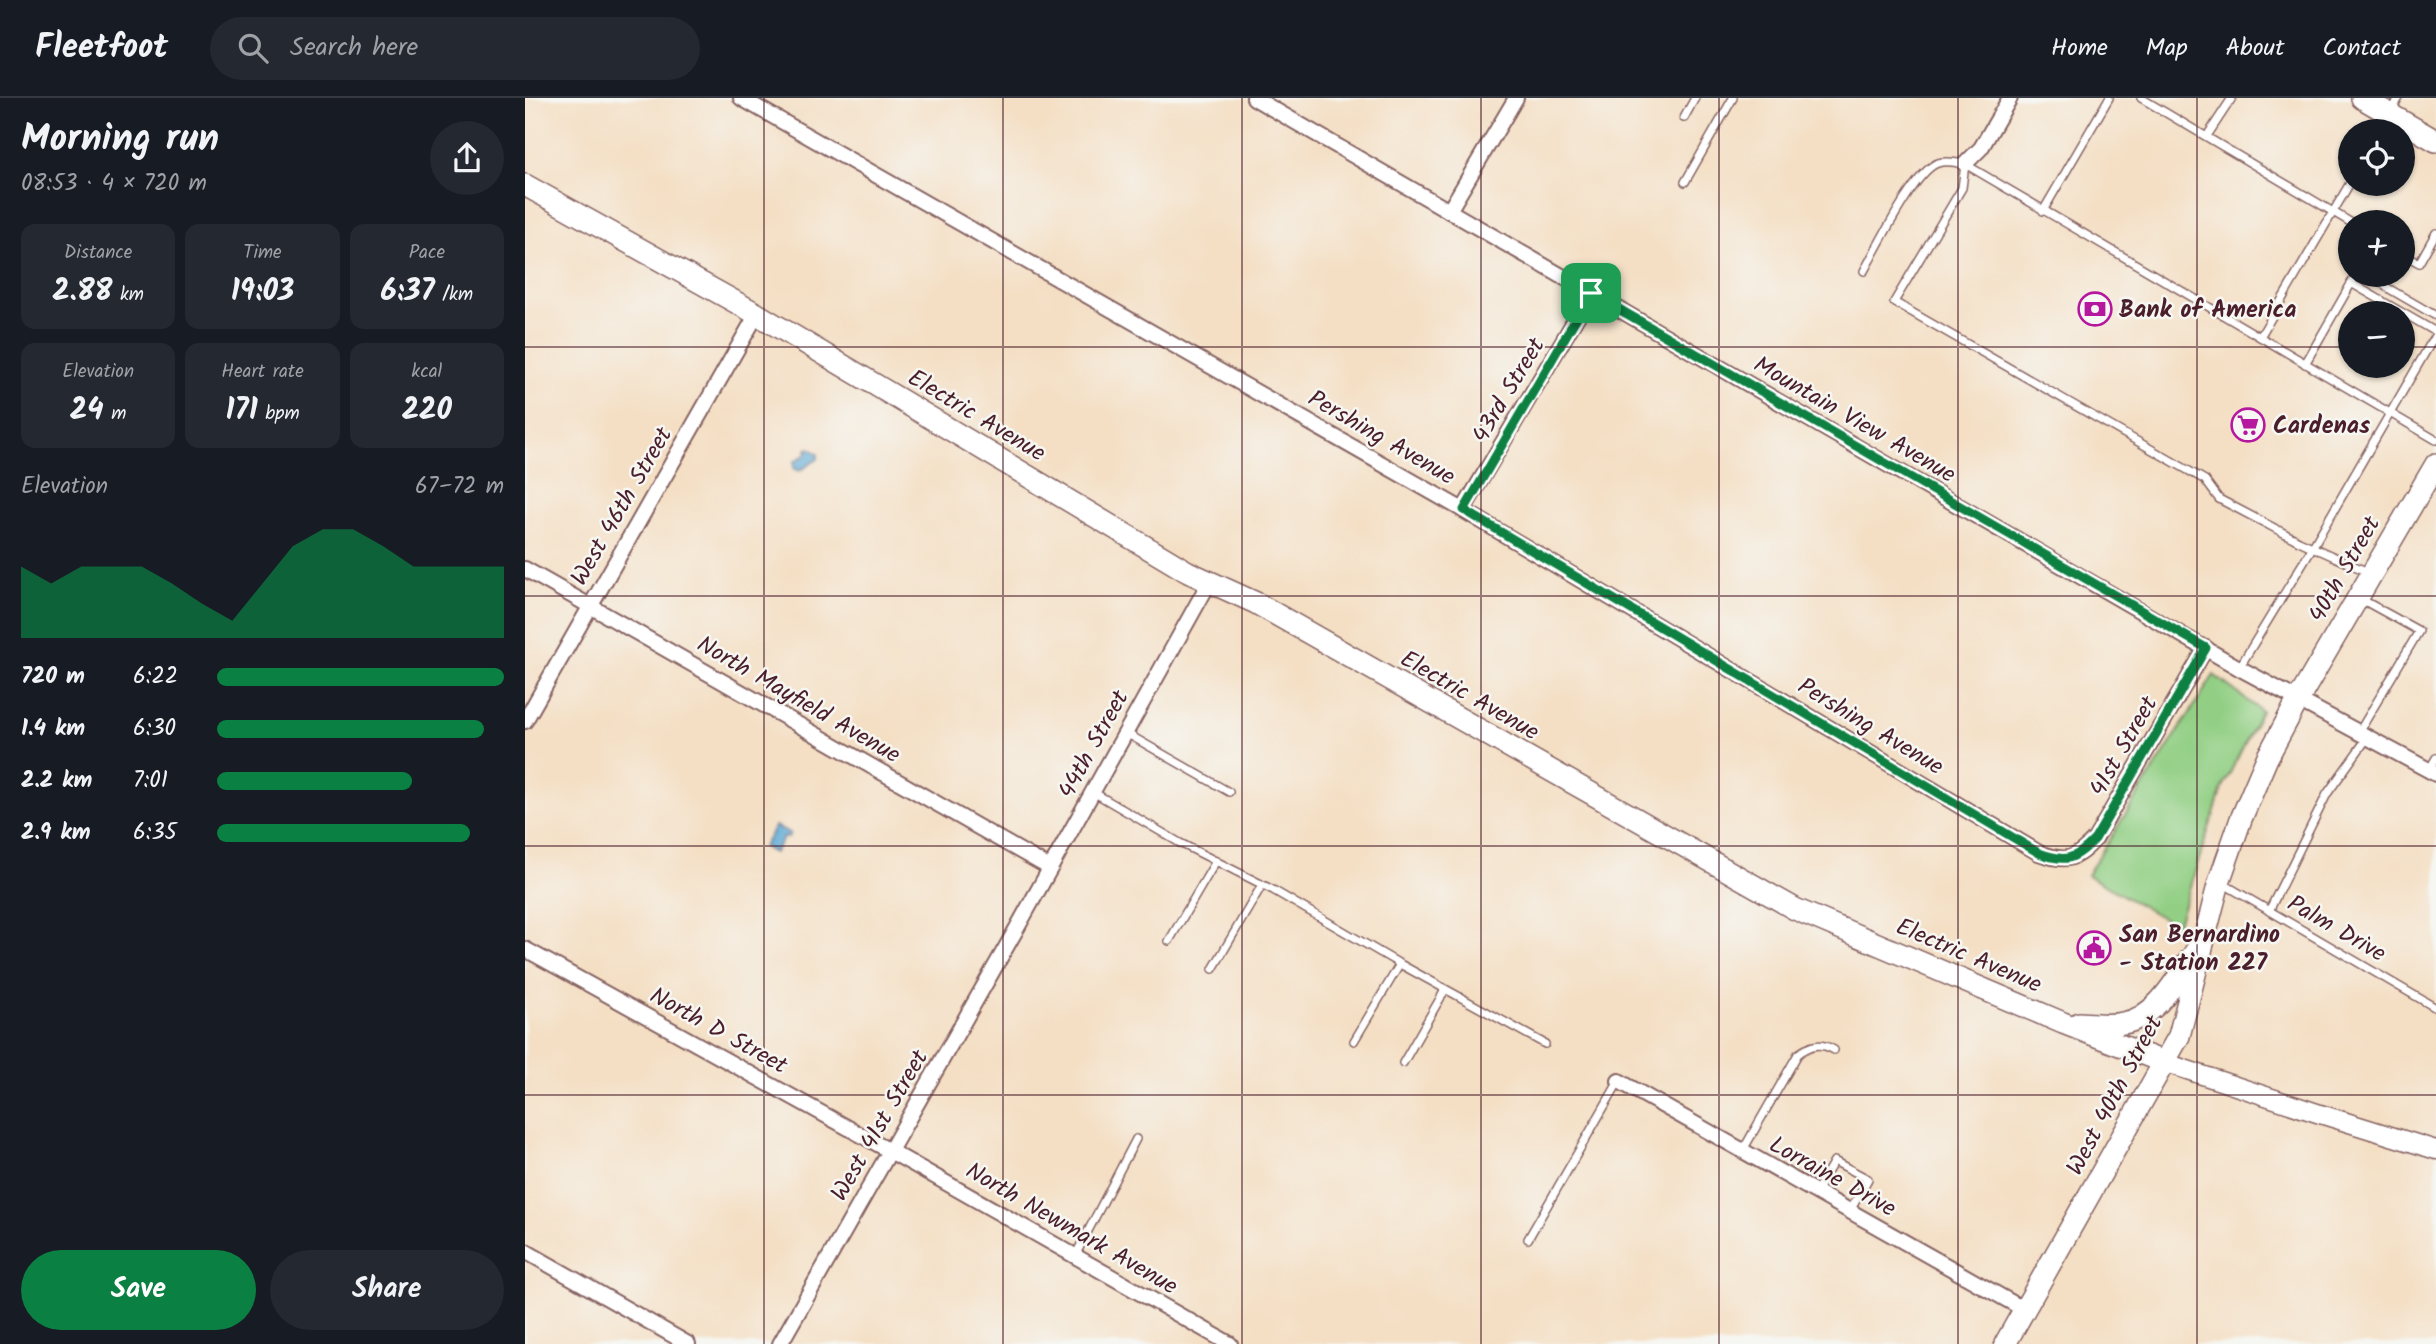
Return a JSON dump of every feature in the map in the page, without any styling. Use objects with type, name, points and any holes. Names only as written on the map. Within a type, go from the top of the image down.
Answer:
[{"type":"main road","points":[[2362,98],[2436,141]]},
{"type":"main road","name":"Electric Avenue","points":[[525,184],[757,314],[1188,572],[1268,610],[1795,909],[2063,1023],[2166,1063]]},
{"type":"main road","name":"40th Street","points":[[2298,700],[2436,466]]},
{"type":"main road","name":"West 40th Street","points":[[2005,1344],[2179,1037],[2219,882],[2241,818],[2267,758],[2298,700]]},
{"type":"main road","points":[[2063,1023],[2121,1024],[2143,1016],[2159,1002],[2204,939]]},
{"type":"street","name":"Pershing Avenue","points":[[741,98],[757,102],[1464,510],[2039,853],[2070,859]]},
{"type":"street","name":"Mountain View Avenue","points":[[1254,98],[2239,668],[2363,734],[2434,768]]},
{"type":"street","points":[[1449,211],[1516,98]]},
{"type":"street","points":[[1965,164],[1981,148],[2010,98]]},
{"type":"street","name":"43rd Street","points":[[1464,510],[1591,293]]},
{"type":"street","name":"West 46th Street","points":[[525,721],[757,314]]},
{"type":"street","name":"North Mayfield Avenue","points":[[525,569],[1050,868]]},
{"type":"street","name":"44th Street","points":[[1017,928],[1210,581]]},
{"type":"street","name":"41st Street","points":[[2070,859],[2084,851],[2095,839],[2206,648]]},
{"type":"street","name":"West 41st Street","points":[[780,1344],[1017,928]]},
{"type":"street","name":"North D Street","points":[[525,948],[890,1151]]},
{"type":"street","name":"Electric Avenue","points":[[2166,1063],[2317,1114],[2436,1150]]},
{"type":"street","name":"Lorraine Drive","points":[[1619,1081],[2025,1310]]},
{"type":"street","name":"North Newmark Avenue","points":[[890,1151],[1230,1344]]},
{"type":"street","points":[[525,1251],[688,1344]]},
{"type":"lane","points":[[1683,118],[1695,98]]},
{"type":"lane","points":[[1685,182],[1733,98]]},
{"type":"lane","points":[[2043,211],[2109,98]]},
{"type":"lane","points":[[2141,98],[2338,215]]},
{"type":"lane","points":[[2207,136],[2232,98]]},
{"type":"lane","points":[[1864,271],[1915,183],[1930,166],[1941,161],[1965,164],[2436,440]]},
{"type":"lane","points":[[1965,164],[1962,188],[1894,302],[2205,480],[2219,499],[2312,548],[2372,574]]},
{"type":"lane","points":[[2260,337],[2342,196]]},
{"type":"lane","points":[[2415,261],[2419,263],[2436,233]]},
{"type":"lane","points":[[2305,364],[2349,287]]},
{"type":"lane","points":[[2239,668],[2391,414],[2436,333],[2356,287]]},
{"type":"lane","points":[[2386,287],[2436,316]]},
{"type":"lane","points":[[2269,911],[2327,794],[2419,631],[2359,597]]},
{"type":"lane","points":[[1126,733],[1229,792]]},
{"type":"lane","points":[[1092,792],[1545,1044]]},
{"type":"lane","points":[[1169,941],[1216,861]]},
{"type":"lane","name":"Palm Drive","points":[[2219,882],[2436,1008]]},
{"type":"lane","points":[[1213,969],[1262,885]]},
{"type":"lane","points":[[1354,1041],[1400,964]]},
{"type":"lane","points":[[1403,1063],[1445,990]]},
{"type":"lane","points":[[1742,1151],[1798,1054],[1809,1046],[1821,1044],[1834,1050]]},
{"type":"lane","points":[[1528,1238],[1619,1081]]},
{"type":"lane","points":[[1075,1256],[1136,1139]]},
{"type":"lane","points":[[1816,1192],[1834,1161],[1868,1179],[1850,1211]]},
{"type":"green space","points":[[2214,675],[2261,711],[2222,789],[2177,926],[2087,875]]},
{"type":"water","points":[[810,448],[818,454],[818,459],[799,471],[794,468],[794,462]]},
{"type":"water","points":[[775,826],[790,833],[788,838],[784,837],[774,853],[763,847]]},
{"type":"place","name":"Bank of America","points":[[2095,309]]},
{"type":"place","name":"Cardenas","points":[[2248,425]]},
{"type":"place","name":"San Bernardino - Station 227","points":[[2094,948]]},
{"type":"route","points":[[1591,293],[2206,648],[2095,839],[2084,851],[2070,859],[2039,853],[1464,510],[1591,293]]}]
